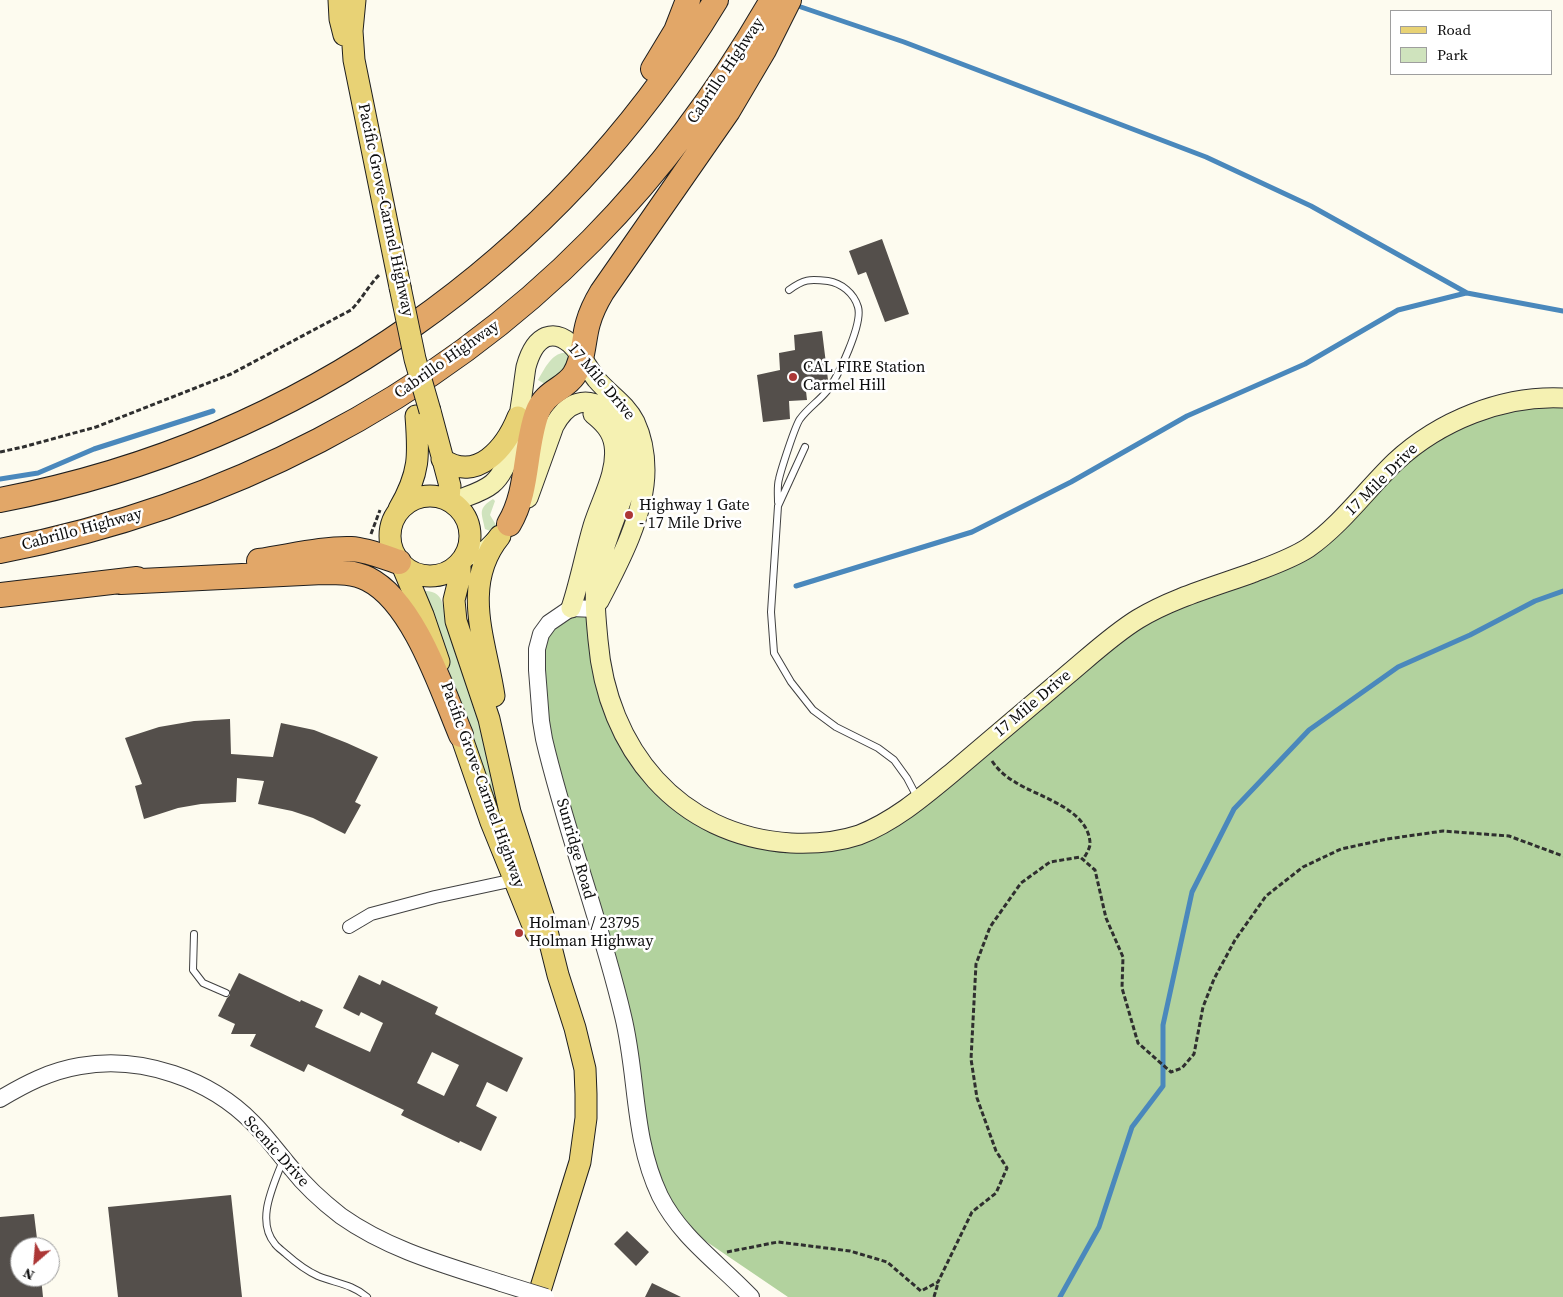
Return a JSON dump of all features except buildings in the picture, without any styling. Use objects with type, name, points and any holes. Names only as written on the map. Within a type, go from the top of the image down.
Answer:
[{"type":"highway","points":[[581,179],[654,68],[676,31],[688,0]]},
{"type":"highway","points":[[0,500],[89,479],[154,459],[218,435],[311,389],[378,350],[454,295],[526,234],[581,179],[649,99],[716,0]]},
{"type":"highway","name":"Cabrillo Highway","points":[[0,551],[122,521],[187,499],[252,473],[344,427],[403,391],[461,352],[495,327],[540,289],[591,241],[632,196],[661,163],[703,108],[742,51],[772,0]]},
{"type":"highway","points":[[504,530],[518,504],[537,411],[547,397],[573,376],[581,358],[588,323],[602,292],[728,111],[764,50],[789,0]]},
{"type":"highway","points":[[0,595],[121,582],[337,550],[358,550],[401,564]]},
{"type":"highway","points":[[121,582],[310,572],[349,573],[367,578],[385,591],[413,628],[427,655],[460,735]]},
{"type":"main road","name":"Pacific Grove-Carmel Highway","points":[[339,0],[343,30],[354,60]]},
{"type":"main road","name":"Pacific Grove-Carmel Highway","points":[[355,0],[352,31],[354,60],[415,360],[423,413],[442,459],[450,486],[451,501]]},
{"type":"main road","name":"17 Mile Drive","points":[[451,501],[484,490],[497,480],[509,458],[527,362],[539,341],[549,336],[560,337],[571,344],[598,381],[620,401],[634,420],[642,444],[645,469],[639,507],[629,536],[616,569],[595,609]]},
{"type":"main road","name":"17 Mile Drive","points":[[570,407],[588,403],[601,406],[607,410],[622,428],[628,442],[630,457],[627,483],[597,573],[595,609],[598,652],[606,688],[626,739],[640,761],[658,782],[676,800],[698,816],[722,828],[748,836],[778,842],[808,844],[858,835],[885,822],[918,801],[1094,652],[1134,622],[1184,597],[1270,566],[1304,550],[1333,528],[1394,464],[1422,440],[1450,423],[1490,407],[1523,399],[1563,398]]},
{"type":"main road","points":[[497,753],[495,702],[481,634],[478,606],[482,568],[488,554],[527,499],[557,421],[570,407],[582,409],[593,414],[607,428],[612,439],[614,458],[571,608]]},
{"type":"main road","name":"Pacific Grove-Carmel Highway","points":[[398,511],[413,483],[417,467],[423,413]]},
{"type":"main road","points":[[442,459],[451,465],[460,467],[475,465],[484,461],[504,444],[518,417]]},
{"type":"main road","points":[[462,560],[470,540],[469,527],[460,508],[451,501],[435,495],[421,497],[408,502],[398,511],[391,524],[389,537],[392,551],[401,564],[417,574],[433,576],[452,570],[462,560],[486,550],[504,530]]},
{"type":"main road","name":"Pacific Grove-Carmel Highway","points":[[462,560],[454,600],[455,616],[480,690],[510,812],[543,915],[583,1061],[586,1118],[582,1153],[538,1297]]},
{"type":"main road","name":"Pacific Grove-Carmel Highway","points":[[401,564],[428,627],[460,735],[514,880],[538,936],[558,975]]},
{"type":"street","points":[[571,608],[595,609]]},
{"type":"street","name":"Sunridge Road","points":[[571,608],[549,623],[541,634],[539,641],[537,658],[538,687],[544,739],[624,1017],[639,1131],[648,1165],[668,1210],[703,1252],[751,1297]]},
{"type":"street","points":[[349,927],[371,914],[435,897],[514,880]]},
{"type":"street","name":"Scenic Drive","points":[[0,1099],[37,1079],[79,1066],[117,1064],[156,1070],[191,1081],[211,1090],[255,1124],[300,1179],[320,1198],[341,1216],[375,1237],[421,1258],[546,1297]]},
{"type":"lane","points":[[789,290],[798,283],[808,279],[835,282],[851,294],[858,307],[858,317],[847,356],[827,390],[800,420],[778,480],[771,612],[774,653],[791,682],[813,710],[836,727],[878,748],[894,760],[907,778],[918,801]]},
{"type":"lane","points":[[778,506],[805,447]]},
{"type":"lane","points":[[194,934],[193,970],[203,983],[226,994]]},
{"type":"lane","points":[[283,1159],[269,1200],[266,1216],[268,1230],[274,1244],[294,1261],[318,1276],[353,1286],[367,1297]]},
{"type":"path","points":[[0,452],[96,427],[231,374],[351,310],[379,274],[396,266]]},
{"type":"path","points":[[981,748],[1003,774],[1016,783],[1055,801],[1086,826],[1091,844],[1084,860]]},
{"type":"path","points":[[934,1297],[938,1282],[972,1212],[996,1193],[1007,1168],[996,1151],[977,1098],[971,1059],[976,964],[990,927],[1021,884],[1050,862],[1080,857],[1096,870],[1106,918],[1123,957],[1122,988],[1138,1043],[1171,1072],[1182,1068],[1194,1054],[1203,1007],[1214,979],[1235,940],[1266,896],[1303,867],[1340,849],[1387,839],[1443,831],[1509,836],[1563,856]]},
{"type":"path","points":[[703,1252],[732,1251],[778,1242],[850,1250],[887,1262],[921,1291],[938,1282]]},
{"type":"green space","points":[[562,353],[566,353],[568,358],[568,363],[563,372],[545,384],[538,380],[551,360]]},
{"type":"green space","points":[[1563,398],[1563,1297],[788,1297],[676,1221],[668,1209],[634,1092],[537,687],[549,623],[595,609],[606,688],[658,782],[748,836],[858,835],[1134,622],[1304,550],[1450,423]]},
{"type":"green space","points":[[493,499],[495,501],[490,515],[496,525],[490,531],[485,529],[482,512],[485,506]]},
{"type":"green space","points":[[425,591],[437,594],[442,603],[447,627],[483,730],[502,813],[499,816],[453,686],[445,655],[424,594]]},
{"type":"waterway","points":[[801,7],[904,42],[1206,157],[1311,206],[1467,293],[1563,311]]},
{"type":"waterway","points":[[796,586],[972,532],[1071,482],[1187,416],[1305,364],[1398,310],[1466,293]]},
{"type":"waterway","points":[[0,479],[38,473],[94,449],[213,411]]},
{"type":"waterway","points":[[1060,1297],[1099,1227],[1132,1127],[1163,1086],[1163,1025],[1192,892],[1234,809],[1309,730],[1398,667],[1470,635],[1535,601],[1563,591]]},
{"type":"place","name":"CAL FIRE Station Carmel Hill","points":[[793,377]]},
{"type":"place","name":"Highway 1 Gate - 17 Mile Drive","points":[[629,515]]},
{"type":"place","name":"Holman / 23795 Holman Highway","points":[[519,933]]}]
